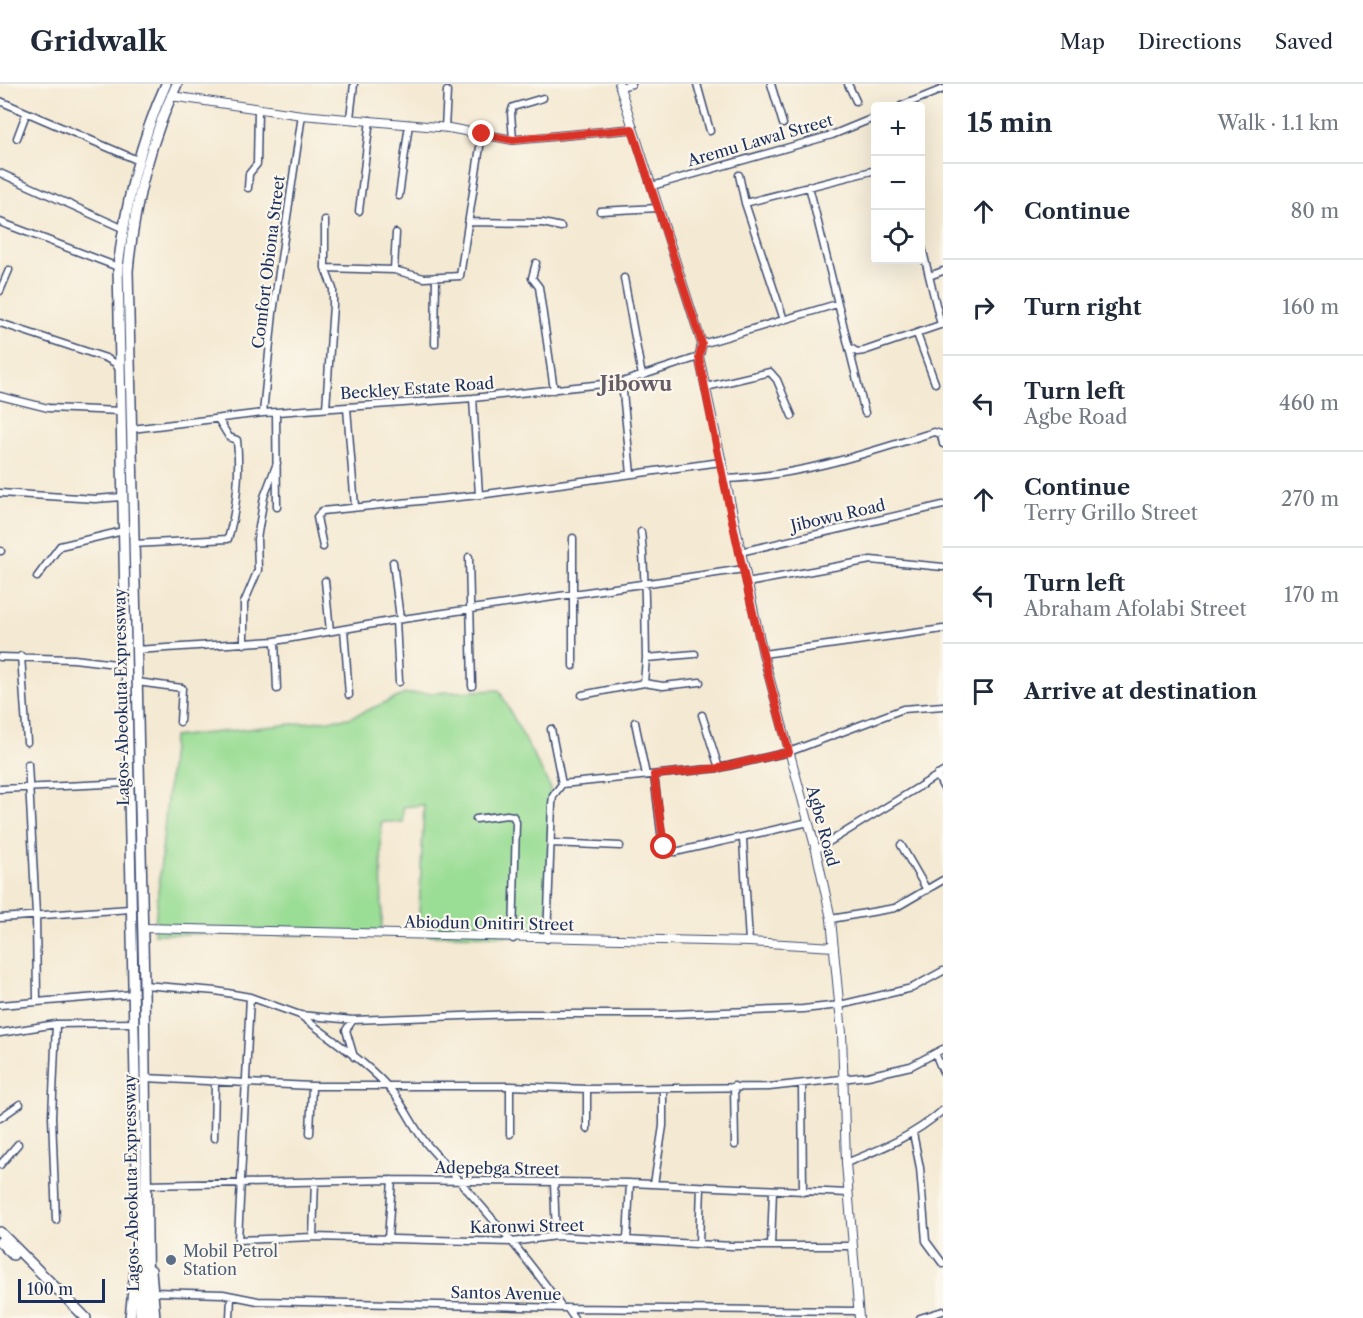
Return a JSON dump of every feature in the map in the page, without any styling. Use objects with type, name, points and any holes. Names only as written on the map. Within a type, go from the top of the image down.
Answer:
[{"type":"main road","name":"Lagos-Abeokuta Expressway","points":[[148,1318],[130,909],[118,267],[122,228],[137,160],[166,84]]},
{"type":"main road","name":"Lagos-Abeokuta Expressway","points":[[140,1318],[146,1185],[144,985],[128,271],[133,224],[147,156],[177,84]]},
{"type":"main road","points":[[143,1229],[155,1318]]},
{"type":"main road","points":[[130,1318],[143,1229]]},
{"type":"main road","points":[[0,1232],[86,1318]]},
{"type":"main road","points":[[0,1242],[80,1318]]},
{"type":"street","points":[[351,118],[354,84]]},
{"type":"street","points":[[632,84],[620,85],[632,129],[702,344],[699,357]]},
{"type":"street","points":[[697,84],[710,131]]},
{"type":"street","points":[[771,84],[783,124]]},
{"type":"street","points":[[848,84],[856,102]]},
{"type":"street","points":[[912,102],[943,90]]},
{"type":"street","points":[[445,128],[447,91]]},
{"type":"street","points":[[171,96],[302,115],[445,128],[513,140],[632,129]]},
{"type":"street","points":[[513,140],[511,113],[513,107],[543,98]]},
{"type":"street","points":[[0,101],[137,160]]},
{"type":"street","points":[[248,188],[249,174],[257,164],[258,109]]},
{"type":"street","points":[[17,138],[26,114]]},
{"type":"street","name":"Comfort Obiona Street","points":[[263,413],[273,313],[302,115]]},
{"type":"street","name":"Aremu Lawal Street","points":[[652,186],[832,135],[871,119]]},
{"type":"street","points":[[359,211],[369,120]]},
{"type":"street","points":[[399,196],[410,124]]},
{"type":"street","points":[[325,268],[394,270],[424,278],[460,276],[482,134]]},
{"type":"street","points":[[745,203],[871,171]]},
{"type":"street","points":[[0,173],[122,228]]},
{"type":"street","points":[[740,175],[745,203],[784,320]]},
{"type":"street","points":[[809,186],[865,413]]},
{"type":"street","points":[[600,211],[658,208]]},
{"type":"street","points":[[326,220],[325,268],[333,296],[326,408]]},
{"type":"street","points":[[0,222],[118,267]]},
{"type":"street","points":[[469,222],[543,223],[561,227]]},
{"type":"street","points":[[394,270],[396,233]]},
{"type":"street","points":[[849,347],[857,352],[864,351],[942,325],[925,258]]},
{"type":"street","points":[[536,263],[532,278],[539,286],[554,390]]},
{"type":"street","points":[[0,291],[9,270]]},
{"type":"street","points":[[929,276],[943,272]]},
{"type":"street","points":[[435,344],[436,277]]},
{"type":"street","points":[[624,278],[642,376]]},
{"type":"street","points":[[702,344],[837,304]]},
{"type":"street","points":[[0,323],[106,358],[115,363],[121,372],[131,374]]},
{"type":"street","points":[[917,334],[935,383]]},
{"type":"street","name":"Beckley Estate Road","points":[[132,429],[263,413],[472,398],[622,382],[699,357]]},
{"type":"street","name":"Agbe Road","points":[[699,357],[763,654],[816,850],[831,919],[840,1005],[846,1163],[858,1314]]},
{"type":"street","points":[[706,387],[770,372],[777,380],[792,416]]},
{"type":"street","points":[[622,382],[631,474]]},
{"type":"street","points":[[0,396],[48,408],[121,411]]},
{"type":"street","points":[[472,398],[479,495]]},
{"type":"street","points":[[347,408],[355,507]]},
{"type":"street","points":[[276,412],[277,507]]},
{"type":"street","points":[[133,544],[228,539],[234,507],[238,450],[237,440],[229,437],[218,419]]},
{"type":"street","points":[[724,479],[760,478],[786,473],[860,455],[933,432],[940,434],[943,444]]},
{"type":"street","points":[[323,547],[318,513],[355,507],[479,495],[721,462]]},
{"type":"street","points":[[244,644],[244,603],[258,570],[257,539],[264,497],[277,463]]},
{"type":"street","points":[[0,494],[95,500],[122,497]]},
{"type":"street","name":"Jibowu Road","points":[[740,552],[943,505]]},
{"type":"street","points":[[37,578],[60,546],[123,531]]},
{"type":"street","points":[[641,532],[647,584],[645,597],[647,678],[644,683]]},
{"type":"street","points":[[573,538],[573,666]]},
{"type":"street","points":[[469,557],[471,686]]},
{"type":"street","points":[[747,583],[871,560],[943,567]]},
{"type":"street","points":[[393,562],[398,620],[399,682]]},
{"type":"street","points":[[136,650],[275,641],[398,620],[744,569]]},
{"type":"street","points":[[325,581],[330,631]]},
{"type":"street","points":[[344,629],[349,695]]},
{"type":"street","points":[[763,654],[943,629]]},
{"type":"street","points":[[275,641],[277,689]]},
{"type":"street","points":[[646,658],[695,654]]},
{"type":"street","points":[[21,656],[27,742]]},
{"type":"street","points":[[0,657],[21,656],[124,665]]},
{"type":"street","points":[[136,682],[182,688],[180,722]]},
{"type":"street","points":[[582,695],[644,683],[663,686],[700,682]]},
{"type":"street","points":[[562,784],[719,768],[789,752],[903,709],[943,706]]},
{"type":"street","points":[[702,716],[719,768]]},
{"type":"street","points":[[635,722],[650,775],[662,841],[668,851],[675,852],[743,839],[808,822]]},
{"type":"street","points":[[547,939],[553,796],[562,784],[552,729]]},
{"type":"street","points":[[28,764],[36,914],[37,1001]]},
{"type":"street","points":[[816,850],[940,774],[943,787]]},
{"type":"street","points":[[0,789],[128,783]]},
{"type":"street","points":[[476,819],[507,815],[513,816],[516,822],[513,939]]},
{"type":"street","points":[[743,839],[749,942]]},
{"type":"street","points":[[551,843],[620,846]]},
{"type":"street","points":[[901,845],[927,890]]},
{"type":"street","points":[[831,919],[895,908],[943,880]]},
{"type":"street","points":[[0,918],[130,909]]},
{"type":"street","name":"Abiodun Onitiri Street","points":[[143,928],[513,939],[749,942],[834,947]]},
{"type":"street","points":[[144,985],[177,986],[250,997],[300,1015],[353,1020],[516,1014],[716,1013],[840,1005],[912,988],[943,971]]},
{"type":"street","points":[[0,1005],[134,994]]},
{"type":"street","points":[[240,1181],[250,997]]},
{"type":"street","points":[[300,1015],[354,1057],[394,1094],[429,1147],[462,1182],[574,1318]]},
{"type":"street","points":[[353,1020],[346,1030],[354,1057]]},
{"type":"street","points":[[0,1033],[56,1024],[135,1023]]},
{"type":"street","points":[[56,1024],[52,1117],[56,1220]]},
{"type":"street","points":[[145,1078],[312,1086],[510,1086],[587,1089],[802,1084],[868,1076],[911,1066],[943,1049]]},
{"type":"street","points":[[935,1053],[943,1072]]},
{"type":"street","points":[[214,1138],[215,1081]]},
{"type":"street","points":[[802,1084],[803,1192]]},
{"type":"street","points":[[310,1133],[312,1086]]},
{"type":"street","points":[[510,1086],[510,1134]]},
{"type":"street","points":[[734,1086],[735,1145]]},
{"type":"street","points":[[587,1089],[587,1129]]},
{"type":"street","points":[[654,1184],[663,1126],[663,1089]]},
{"type":"street","points":[[0,1118],[20,1104]]},
{"type":"street","points":[[846,1163],[889,1146],[913,1133],[943,1110]]},
{"type":"street","points":[[913,1133],[920,1168],[926,1241],[943,1264]]},
{"type":"street","points":[[0,1165],[18,1144]]},
{"type":"street","points":[[388,1239],[392,1180]]},
{"type":"street","name":"Adepebga Street","points":[[146,1185],[240,1181],[392,1180],[630,1183],[848,1193]]},
{"type":"street","name":"Karonwi Street","points":[[240,1181],[238,1240],[313,1238],[512,1242],[556,1236],[699,1244],[852,1246]]},
{"type":"street","points":[[313,1238],[315,1181]]},
{"type":"street","points":[[554,1182],[556,1236]]},
{"type":"street","points":[[627,1240],[630,1183]]},
{"type":"street","points":[[699,1244],[701,1187]]},
{"type":"street","points":[[771,1246],[773,1190]]},
{"type":"street","name":"Santos Avenue","points":[[153,1292],[223,1294],[258,1301],[858,1314]]},
{"type":"street","points":[[230,1318],[231,1297]]},
{"type":"street","points":[[920,1318],[943,1311]]},
{"type":"green space","points":[[499,690],[550,787],[547,936],[418,935],[424,805],[403,807],[403,822],[381,822],[382,935],[154,934],[173,737],[349,718],[405,694]]},
{"type":"place","name":"Mobil Petrol Station","points":[[171,1260]]},
{"type":"district","name":"Jibowu","points":[[636,384]]},
{"type":"route","points":[[482,134],[513,140],[632,129],[702,344],[699,357],[724,479],[763,654],[789,752],[719,768],[654,775],[664,847]]}]
